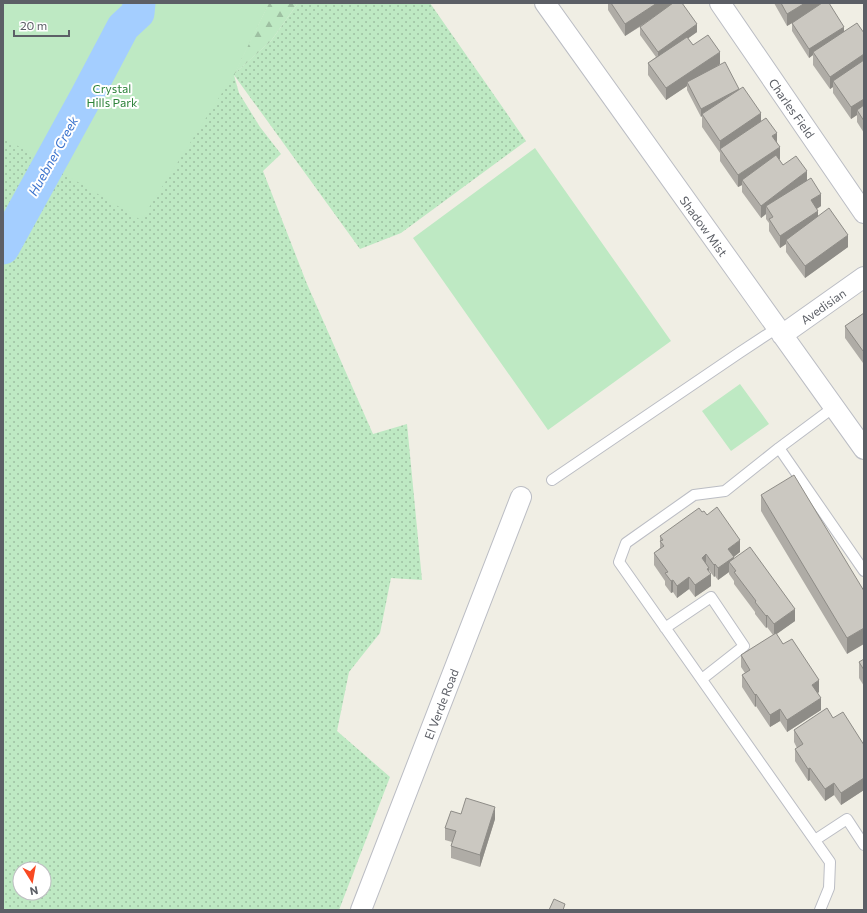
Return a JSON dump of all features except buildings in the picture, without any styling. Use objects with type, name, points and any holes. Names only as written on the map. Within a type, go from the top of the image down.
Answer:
[{"type":"street","name":"Shadow Mist","points":[[544,3],[864,449]]},
{"type":"street","name":"Charles Field","points":[[720,3],[864,213]]},
{"type":"street","name":"Avedisian","points":[[779,331],[864,277]]},
{"type":"street","name":"El Verde Road","points":[[361,910],[521,497]]},
{"type":"lane","points":[[552,480],[738,353],[779,331]]},
{"type":"lane","points":[[820,910],[829,888],[830,862],[619,562],[626,543],[694,495],[725,490],[834,407]]},
{"type":"lane","points":[[779,448],[864,571]]},
{"type":"lane","points":[[666,628],[711,597],[744,646],[702,679]]},
{"type":"lane","points":[[815,840],[847,819],[864,845]]},
{"type":"green space","points":[[3,3],[269,3],[235,73],[271,41],[298,3],[430,3],[526,141],[401,233],[360,249],[234,75],[239,93],[260,127],[281,154],[263,171],[307,284],[373,434],[407,424],[422,580],[391,578],[380,633],[349,672],[337,731],[390,777],[339,910],[3,910]]},
{"type":"green space","name":"Crystal Hills Park","points":[[3,3],[269,3],[234,74],[141,220],[3,137]]},
{"type":"green space","points":[[269,3],[298,3],[271,41],[234,74]]},
{"type":"green space","points":[[535,148],[671,341],[548,430],[413,238]]},
{"type":"green space","points":[[740,384],[769,424],[731,451],[702,411]]},
{"type":"waterway","name":"Huebner Creek","points":[[3,248],[123,27],[138,13],[139,3]]}]
